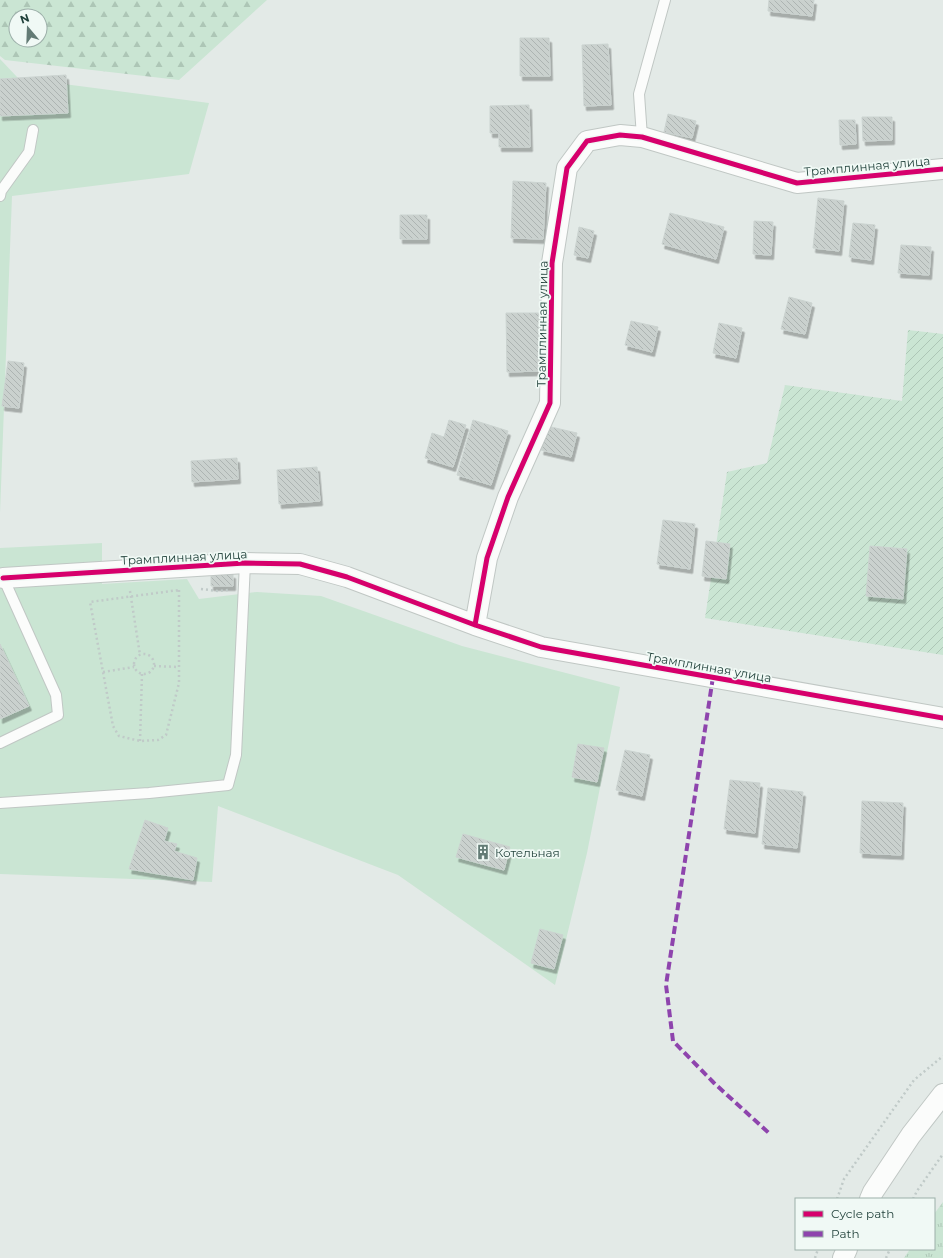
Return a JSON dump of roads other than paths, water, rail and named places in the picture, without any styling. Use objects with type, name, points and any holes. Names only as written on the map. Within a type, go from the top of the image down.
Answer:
[{"type":"street","name":"Трамплинная улица","points":[[475,625],[487,558],[508,498],[550,404],[552,263],[567,168],[587,141],[620,134],[642,137],[797,182],[943,169]]},
{"type":"street","name":"Трамплинная улица","points":[[2,574],[245,563],[300,564],[347,577],[475,625],[541,647],[943,718]]},
{"type":"street","points":[[870,1198],[911,1135],[943,1094]]},
{"type":"lane","points":[[642,137],[639,94],[665,0]]},
{"type":"lane","points":[[0,196],[1,191],[29,152],[33,130]]},
{"type":"lane","points":[[0,803],[148,793],[228,785],[236,755],[245,563]]},
{"type":"lane","points":[[0,743],[58,715],[56,695],[2,574]]},
{"type":"place","name":"Котельная","points":[[483,852]]}]
